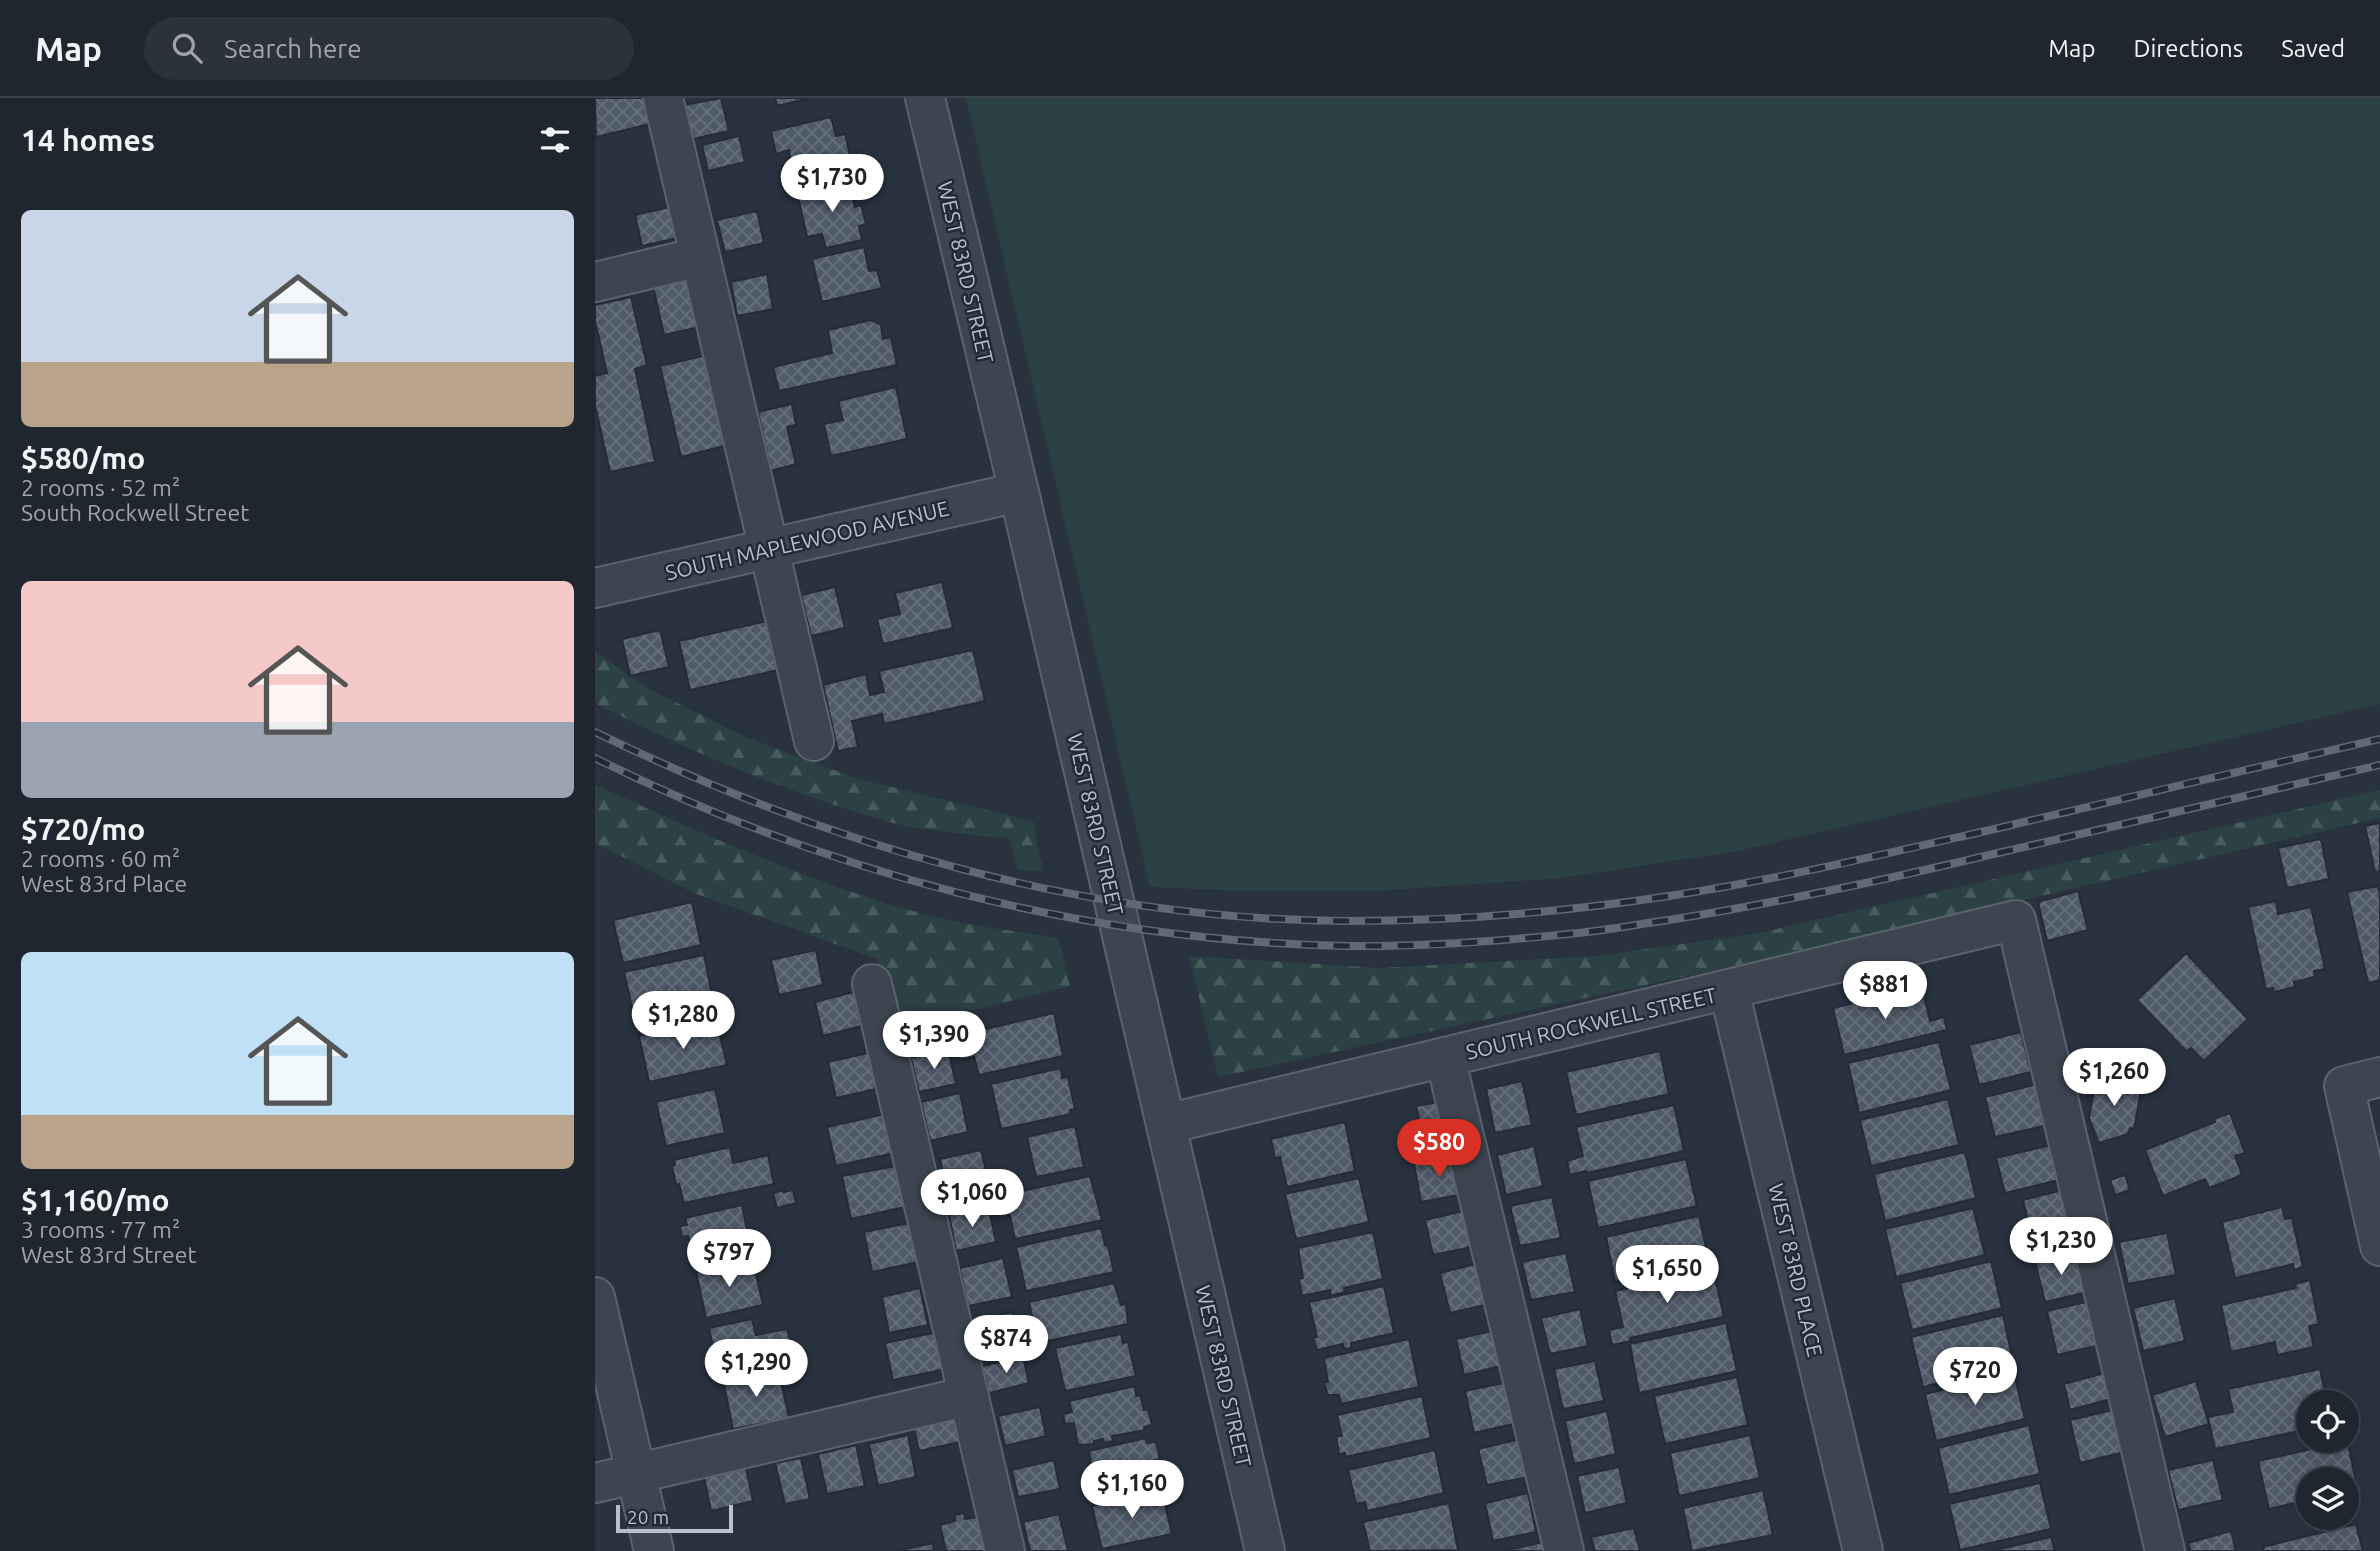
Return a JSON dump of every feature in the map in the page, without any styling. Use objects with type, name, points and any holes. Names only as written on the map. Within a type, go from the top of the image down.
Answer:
[{"type":"street","points":[[663,98],[814,741]]},
{"type":"street","name":"WEST 83RD STREET","points":[[925,98],[1265,1551]]},
{"type":"street","points":[[595,282],[700,257]]},
{"type":"street","name":"SOUTH MAPLEWOOD AVENUE","points":[[595,587],[1019,492]]},
{"type":"street","name":"SOUTH ROCKWELL STREET","points":[[1166,1124],[2016,920],[2165,1551]]},
{"type":"street","points":[[872,984],[1005,1551]]},
{"type":"street","name":"WEST 83RD PLACE","points":[[1729,990],[1863,1551]]},
{"type":"street","points":[[1445,1057],[1564,1551]]},
{"type":"street","points":[[2380,1077],[2344,1086],[2380,1246]]},
{"type":"street","points":[[595,1297],[654,1551]]},
{"type":"street","points":[[595,1483],[969,1396]]},
{"type":"green space","points":[[966,98],[2380,98],[2380,704],[1738,851],[1562,878],[1375,891],[1244,891],[1150,887]]},
{"type":"green space","points":[[595,652],[649,689],[750,739],[858,779],[1033,821],[1043,871],[1018,870],[1010,839],[906,826],[855,812],[704,755],[631,721],[595,703]]},
{"type":"green space","points":[[595,785],[761,858],[845,890],[947,920],[1058,938],[1070,986],[893,1030],[877,959],[694,893],[595,843]]},
{"type":"green space","points":[[2380,790],[2380,818],[1757,961],[1218,1077],[1189,956],[1380,968],[1597,956],[1759,933]]},
{"type":"building","points":[[595,98],[644,98],[650,124],[596,137]]},
{"type":"building","points":[[721,98],[729,131],[693,139],[685,105]]},
{"type":"building","points":[[775,98],[809,98],[777,106]]},
{"type":"building","points":[[831,117],[836,136],[845,134],[851,160],[793,173],[789,150],[776,154],[771,131]]},
{"type":"building","points":[[739,136],[745,162],[708,171],[702,145]]},
{"type":"building","points":[[848,180],[855,207],[861,205],[866,224],[859,226],[862,240],[826,248],[822,234],[807,237],[797,192]]},
{"type":"building","points":[[670,207],[677,238],[642,246],[635,215]]},
{"type":"building","points":[[757,211],[764,243],[725,252],[717,220]]},
{"type":"building","points":[[864,247],[869,271],[877,270],[882,288],[822,302],[812,259]]},
{"type":"building","points":[[767,274],[773,309],[737,316],[731,282]]},
{"type":"building","points":[[688,277],[700,327],[664,335],[653,286]]},
{"type":"building","points":[[631,297],[647,365],[635,369],[655,462],[610,472],[595,405],[595,376],[607,373],[595,321],[595,305]]},
{"type":"building","points":[[871,320],[881,325],[883,339],[891,337],[897,365],[779,391],[773,367],[832,353],[828,330]]},
{"type":"building","points":[[707,355],[728,445],[681,457],[660,366]]},
{"type":"building","points":[[896,387],[907,439],[831,456],[824,424],[843,420],[838,401]]},
{"type":"building","points":[[792,404],[796,425],[787,427],[796,464],[771,471],[758,412]]},
{"type":"building","points":[[942,582],[953,628],[883,644],[877,619],[900,614],[895,593]]},
{"type":"building","points":[[835,587],[845,628],[811,636],[801,595]]},
{"type":"building","points":[[767,621],[778,670],[690,690],[679,641]]},
{"type":"building","points":[[660,630],[669,667],[630,676],[622,639]]},
{"type":"building","points":[[973,650],[985,701],[884,724],[882,714],[852,721],[858,747],[838,751],[823,685],[866,674],[870,695],[884,692],[879,671]]},
{"type":"building","points":[[2380,823],[2380,871],[2375,872],[2365,826]]},
{"type":"building","points":[[2321,839],[2329,879],[2287,888],[2278,848]]},
{"type":"building","points":[[2378,886],[2380,980],[2368,983],[2347,892]]},
{"type":"building","points":[[2078,891],[2088,930],[2047,941],[2038,902]]},
{"type":"building","points":[[2276,901],[2278,914],[2311,907],[2325,969],[2314,971],[2315,977],[2294,982],[2295,987],[2274,992],[2273,988],[2266,989],[2248,907]]},
{"type":"building","points":[[692,902],[701,945],[623,963],[613,920]]},
{"type":"building","points":[[816,950],[823,985],[779,995],[771,960]]},
{"type":"building","points":[[2186,953],[2248,1019],[2204,1061],[2191,1048],[2186,1051],[2137,1000]]},
{"type":"building","points":[[704,955],[713,999],[665,1010],[667,1018],[658,1020],[657,1011],[634,1016],[624,972]]},
{"type":"building","points":[[1922,987],[1930,1021],[1944,1017],[1947,1030],[1844,1055],[1833,1008]]},
{"type":"building","points":[[854,992],[861,1026],[823,1036],[815,1002]]},
{"type":"building","points":[[1054,1013],[1063,1056],[979,1075],[974,1057],[959,1060],[956,1048],[972,1045],[969,1033]]},
{"type":"building","points":[[716,1019],[727,1065],[649,1082],[639,1036]]},
{"type":"building","points":[[2021,1032],[2031,1072],[1979,1085],[1969,1045]]},
{"type":"building","points":[[1939,1042],[1951,1090],[1859,1113],[1848,1063]]},
{"type":"building","points":[[948,1049],[956,1084],[919,1092],[911,1058]]},
{"type":"building","points":[[1660,1051],[1669,1094],[1576,1115],[1566,1072]]},
{"type":"building","points":[[868,1053],[876,1089],[836,1098],[828,1062]]},
{"type":"building","points":[[1061,1068],[1062,1078],[1068,1077],[1075,1109],[1070,1110],[1071,1114],[1001,1129],[991,1084]]},
{"type":"building","points":[[2096,1077],[2142,1085],[2134,1129],[2130,1128],[2128,1134],[2099,1143],[2089,1118]]},
{"type":"building","points":[[1522,1081],[1532,1125],[1495,1133],[1486,1089]]},
{"type":"building","points":[[2038,1084],[2048,1125],[1995,1137],[1985,1097]]},
{"type":"building","points":[[715,1089],[725,1133],[666,1146],[656,1102]]},
{"type":"building","points":[[960,1093],[968,1132],[930,1141],[921,1102]]},
{"type":"building","points":[[1948,1099],[1959,1145],[1871,1166],[1860,1120]]},
{"type":"building","points":[[1445,1101],[1454,1143],[1426,1149],[1416,1106]]},
{"type":"building","points":[[1674,1105],[1684,1151],[1570,1175],[1567,1161],[1583,1156],[1576,1127]]},
{"type":"building","points":[[2230,1113],[2245,1153],[2235,1156],[2242,1175],[2209,1188],[2205,1179],[2163,1196],[2145,1150],[2215,1122],[2214,1119]]},
{"type":"building","points":[[885,1114],[894,1153],[836,1166],[827,1127]]},
{"type":"building","points":[[1345,1122],[1355,1171],[1287,1187],[1280,1157],[1275,1158],[1271,1139]]},
{"type":"building","points":[[1075,1126],[1084,1167],[1036,1177],[1027,1137]]},
{"type":"building","points":[[2051,1145],[2059,1180],[2005,1193],[1996,1158]]},
{"type":"building","points":[[1534,1146],[1543,1186],[1506,1195],[1497,1155]]},
{"type":"building","points":[[730,1147],[733,1163],[768,1155],[774,1184],[684,1203],[679,1184],[676,1185],[672,1166],[675,1165],[674,1160]]},
{"type":"building","points":[[981,1150],[991,1192],[949,1200],[940,1159]]},
{"type":"building","points":[[1965,1152],[1976,1198],[1885,1221],[1874,1174]]},
{"type":"building","points":[[1456,1154],[1464,1194],[1421,1202],[1414,1164]]},
{"type":"building","points":[[1686,1159],[1697,1206],[1598,1228],[1588,1181]]},
{"type":"building","points":[[896,1166],[905,1207],[851,1219],[842,1176]]},
{"type":"building","points":[[2125,1175],[2130,1190],[2115,1195],[2110,1180]]},
{"type":"building","points":[[1090,1176],[1102,1220],[1015,1239],[1005,1195]]},
{"type":"building","points":[[1359,1178],[1369,1222],[1296,1239],[1285,1194]]},
{"type":"building","points":[[793,1190],[796,1203],[777,1208],[773,1193]]},
{"type":"building","points":[[2063,1190],[2074,1235],[2034,1245],[2023,1200]]},
{"type":"building","points":[[1552,1197],[1561,1238],[1520,1246],[1510,1206]]},
{"type":"building","points":[[742,1205],[751,1250],[731,1254],[732,1259],[725,1261],[724,1255],[695,1262],[688,1236],[682,1237],[680,1226],[687,1225],[685,1218]]},
{"type":"building","points":[[988,1206],[996,1242],[956,1251],[949,1215]]},
{"type":"building","points":[[2282,1207],[2285,1219],[2292,1218],[2303,1267],[2294,1270],[2293,1264],[2235,1278],[2222,1222]]},
{"type":"building","points":[[1973,1208],[1985,1255],[1896,1277],[1885,1229]]},
{"type":"building","points":[[1468,1210],[1476,1246],[1433,1255],[1425,1220]]},
{"type":"building","points":[[1699,1216],[1709,1261],[1615,1282],[1606,1237]]},
{"type":"building","points":[[909,1223],[918,1262],[872,1272],[864,1232]]},
{"type":"building","points":[[1101,1228],[1114,1272],[1026,1291],[1016,1247]]},
{"type":"building","points":[[1373,1232],[1383,1279],[1344,1288],[1345,1292],[1331,1296],[1330,1290],[1302,1296],[1299,1279],[1303,1278],[1298,1248]]},
{"type":"building","points":[[2167,1233],[2176,1275],[2128,1284],[2119,1242]]},
{"type":"building","points":[[2078,1252],[2088,1292],[2045,1302],[2035,1262]]},
{"type":"building","points":[[1566,1253],[1575,1292],[1531,1300],[1522,1262]]},
{"type":"building","points":[[1003,1258],[1012,1297],[968,1306],[960,1268]]},
{"type":"building","points":[[753,1260],[763,1305],[706,1318],[696,1272]]},
{"type":"building","points":[[1991,1261],[2002,1308],[1912,1330],[1900,1283]]},
{"type":"building","points":[[1480,1263],[1489,1304],[1450,1313],[1440,1273]]},
{"type":"building","points":[[1713,1269],[1724,1317],[1630,1338],[1631,1341],[1612,1345],[1609,1330],[1623,1327],[1615,1291]]},
{"type":"building","points":[[2310,1280],[2319,1324],[2309,1326],[2314,1347],[2277,1355],[2275,1342],[2231,1352],[2221,1305],[2296,1288],[2295,1284]]},
{"type":"building","points":[[1114,1283],[1121,1305],[1126,1304],[1128,1324],[1038,1343],[1029,1302]]},
{"type":"building","points":[[1384,1286],[1394,1333],[1351,1343],[1351,1348],[1344,1349],[1343,1344],[1317,1350],[1313,1338],[1317,1337],[1309,1302]]},
{"type":"building","points":[[920,1288],[928,1325],[889,1333],[882,1297]]},
{"type":"building","points":[[2175,1298],[2185,1341],[2143,1351],[2133,1308]]},
{"type":"building","points":[[2090,1301],[2100,1345],[2057,1355],[2047,1311]]},
{"type":"building","points":[[1580,1309],[1588,1346],[1550,1354],[1541,1318]]},
{"type":"building","points":[[1012,1312],[1021,1349],[980,1359],[972,1321]]},
{"type":"building","points":[[2003,1315],[2014,1365],[1923,1387],[1911,1337]]},
{"type":"building","points":[[752,1319],[756,1335],[787,1329],[794,1354],[718,1370],[709,1328]]},
{"type":"building","points":[[1726,1323],[1737,1371],[1639,1393],[1630,1344]]},
{"type":"building","points":[[1497,1330],[1505,1365],[1464,1375],[1456,1339]]},
{"type":"building","points":[[938,1332],[946,1369],[893,1380],[885,1343]]},
{"type":"building","points":[[1121,1334],[1123,1343],[1128,1342],[1136,1376],[1065,1391],[1055,1348]]},
{"type":"building","points":[[1409,1339],[1419,1387],[1341,1404],[1339,1395],[1328,1395],[1324,1383],[1328,1382],[1324,1358]]},
{"type":"building","points":[[1023,1357],[1029,1383],[989,1393],[982,1366]]},
{"type":"building","points":[[1595,1361],[1604,1401],[1563,1409],[1554,1369]]},
{"type":"building","points":[[778,1368],[789,1418],[733,1429],[723,1380]]},
{"type":"building","points":[[2320,1369],[2324,1390],[2296,1390],[2296,1432],[2215,1449],[2208,1417],[2233,1412],[2228,1389]]},
{"type":"building","points":[[2014,1373],[2025,1419],[1936,1441],[1925,1394]]},
{"type":"building","points":[[2104,1373],[2111,1399],[2070,1410],[2064,1384]]},
{"type":"building","points":[[1737,1377],[1748,1425],[1665,1444],[1654,1396]]},
{"type":"building","points":[[2196,1381],[2209,1424],[2165,1437],[2152,1395]]},
{"type":"building","points":[[1508,1382],[1517,1423],[1474,1433],[1465,1391]]},
{"type":"building","points":[[1135,1386],[1136,1396],[1140,1395],[1144,1410],[1148,1409],[1152,1425],[1144,1427],[1145,1430],[1112,1436],[1113,1441],[1104,1443],[1103,1439],[1094,1441],[1094,1444],[1078,1445],[1074,1423],[1065,1424],[1063,1414],[1072,1412],[1069,1401]]},
{"type":"building","points":[[1422,1396],[1431,1438],[1345,1457],[1345,1453],[1339,1454],[1336,1436],[1342,1436],[1337,1415]]},
{"type":"building","points":[[1040,1407],[1046,1436],[1005,1446],[998,1416]]},
{"type":"building","points":[[2113,1410],[2124,1452],[2080,1463],[2070,1420]]},
{"type":"building","points":[[1607,1411],[1616,1454],[1574,1464],[1565,1421]]},
{"type":"building","points":[[955,1415],[960,1442],[919,1451],[913,1424]]},
{"type":"building","points":[[2029,1425],[2040,1474],[1949,1495],[1938,1448]]},
{"type":"building","points":[[908,1435],[916,1477],[878,1486],[869,1444]]},
{"type":"building","points":[[1750,1435],[1760,1478],[1679,1496],[1670,1453]]},
{"type":"building","points":[[1146,1438],[1147,1443],[1156,1442],[1160,1459],[1156,1460],[1160,1473],[1154,1474],[1156,1484],[1099,1496],[1098,1493],[1092,1495],[1088,1477],[1093,1476],[1089,1451]]},
{"type":"building","points":[[1520,1439],[1529,1477],[1487,1485],[1478,1449]]},
{"type":"building","points":[[856,1445],[865,1486],[827,1494],[818,1454]]},
{"type":"building","points":[[1435,1450],[1444,1493],[1367,1511],[1365,1502],[1356,1504],[1348,1470]]},
{"type":"building","points":[[2296,1452],[2350,1453],[2353,1467],[2296,1467],[2296,1503],[2269,1509],[2258,1461]]},
{"type":"building","points":[[801,1458],[810,1499],[785,1504],[775,1463]]},
{"type":"building","points":[[1054,1460],[1060,1489],[1018,1497],[1012,1470]]},
{"type":"building","points":[[2213,1460],[2223,1500],[2178,1510],[2168,1470]]},
{"type":"building","points":[[745,1463],[753,1501],[711,1511],[703,1472]]},
{"type":"building","points":[[1619,1467],[1627,1503],[1585,1513],[1577,1476]]},
{"type":"building","points":[[2040,1483],[2051,1529],[1960,1550],[1949,1504]]},
{"type":"building","points":[[1763,1490],[1773,1535],[1692,1551],[1683,1508]]},
{"type":"building","points":[[1159,1491],[1160,1501],[1164,1500],[1172,1534],[1102,1549],[1092,1506]]},
{"type":"building","points":[[1528,1493],[1536,1532],[1493,1541],[1485,1503]]},
{"type":"building","points":[[1449,1503],[1458,1550],[1370,1551],[1363,1522]]},
{"type":"building","points":[[964,1513],[965,1519],[982,1516],[990,1551],[946,1551],[940,1525],[955,1521],[955,1515]]},
{"type":"building","points":[[1059,1514],[1068,1551],[1030,1551],[1023,1522]]},
{"type":"building","points":[[1634,1528],[1640,1551],[1595,1551],[1591,1537]]},
{"type":"building","points":[[2332,1530],[2358,1530],[2363,1551],[2264,1551],[2263,1547]]},
{"type":"building","points":[[2231,1531],[2236,1551],[2191,1551],[2188,1543]]},
{"type":"building","points":[[2051,1537],[2055,1551],[1992,1551]]},
{"type":"building","points":[[1548,1541],[1550,1551],[1504,1551]]},
{"type":"building","points":[[933,1543],[934,1551],[897,1551]]},
{"type":"railway","points":[[595,732],[684,773],[775,809],[867,842],[961,869],[1056,891],[1153,907],[1250,917],[1348,921],[1550,911],[1711,889],[1879,855],[2380,739]]},
{"type":"railway","points":[[595,758],[774,836],[961,894],[1056,915],[1153,931],[1250,941],[1348,946],[1521,939],[1709,913],[1906,874],[2380,765]]}]
